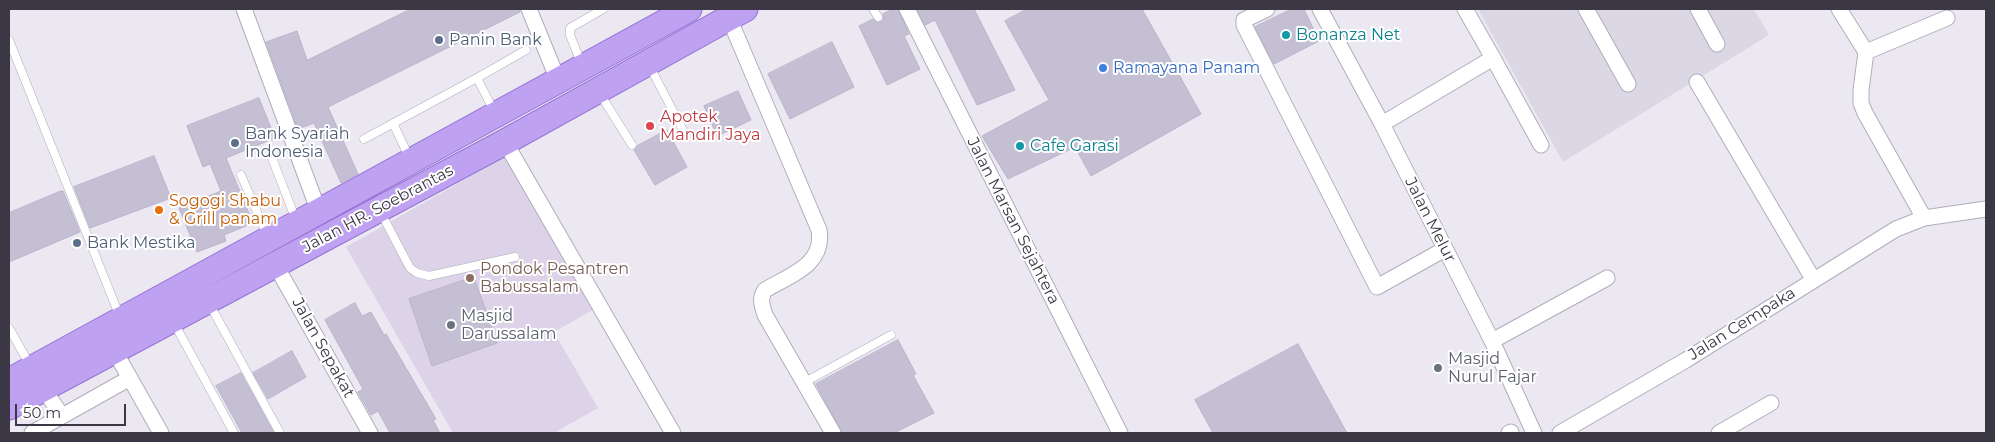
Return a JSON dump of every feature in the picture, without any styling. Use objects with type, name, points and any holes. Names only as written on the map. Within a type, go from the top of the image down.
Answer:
[{"type":"main road","name":"Jalan HR. Soebrantas","points":[[9,407],[38,378],[120,319],[619,48],[665,18],[689,9]]},
{"type":"main road","name":"Jalan HR. Soebrantas","points":[[9,381],[38,378],[114,350],[505,142],[737,13]]},
{"type":"main road","points":[[619,48],[640,68]]},
{"type":"main road","points":[[558,80],[572,104]]},
{"type":"street","points":[[244,9],[318,212]]},
{"type":"street","points":[[529,9],[558,80]]},
{"type":"street","name":"Jalan Marsan Sejahtera","points":[[907,9],[1120,433]]},
{"type":"street","points":[[1267,9],[1244,20],[1244,25],[1378,287],[1445,250]]},
{"type":"street","name":"Jalan Melur","points":[[1320,9],[1382,124],[1492,341],[1534,433]]},
{"type":"street","points":[[1465,9],[1541,145]]},
{"type":"street","points":[[1586,9],[1628,84]]},
{"type":"street","points":[[1698,9],[1717,44]]},
{"type":"street","points":[[1839,9],[1866,52],[1861,90],[1861,103],[1865,114],[1924,218]]},
{"type":"street","points":[[737,13],[819,230],[821,241],[817,254],[810,263],[765,290],[761,297],[765,315],[833,433]]},
{"type":"street","points":[[1866,52],[1947,18]]},
{"type":"street","points":[[1382,124],[1493,58]]},
{"type":"street","points":[[1697,82],[1813,279]]},
{"type":"street","points":[[505,142],[673,433]]},
{"type":"street","name":"Jalan Cempaka","points":[[1560,433],[1686,360],[1813,279],[1896,229],[1924,218],[1986,209]]},
{"type":"street","name":"Jalan Sepakat","points":[[276,264],[370,433]]},
{"type":"street","points":[[1492,341],[1607,278]]},
{"type":"street","points":[[114,350],[160,433]]},
{"type":"street","points":[[38,378],[62,416]]},
{"type":"street","points":[[32,433],[130,378]]},
{"type":"street","points":[[1719,433],[1771,403]]},
{"type":"lane","points":[[583,67],[570,35],[570,28],[602,9]]},
{"type":"lane","points":[[873,9],[878,17]]},
{"type":"lane","points":[[9,40],[120,319]]},
{"type":"lane","points":[[364,139],[526,50]]},
{"type":"lane","points":[[640,68],[684,132]]},
{"type":"lane","points":[[477,78],[496,115]]},
{"type":"lane","points":[[598,90],[632,145]]},
{"type":"lane","points":[[393,123],[411,161]]},
{"type":"lane","points":[[272,158],[297,224]]},
{"type":"lane","points":[[241,175],[269,239]]},
{"type":"lane","points":[[378,209],[410,268],[417,273],[429,276],[515,257]]},
{"type":"lane","points":[[208,301],[280,433]]},
{"type":"lane","points":[[173,320],[234,433]]},
{"type":"lane","points":[[9,328],[38,378]]},
{"type":"lane","points":[[803,383],[892,335]]},
{"type":"shaded area","points":[[1478,9],[1754,9],[1769,35],[1563,162]]},
{"type":"shaded area","name":"Pondok Pesantren Babussalam","points":[[506,156],[593,310],[554,332],[598,408],[554,433],[453,433],[346,247]]},
{"type":"building","points":[[411,9],[520,9],[520,12],[328,107],[358,174],[341,183],[314,123],[298,129],[266,42],[297,31],[307,60]]},
{"type":"building","points":[[898,9],[909,34],[904,36],[920,69],[887,85],[859,26],[873,19],[876,22],[881,22],[883,14]]},
{"type":"building","points":[[917,9],[974,9],[1015,90],[977,105],[935,20],[925,25]]},
{"type":"building","name":"Ramayana Panam","points":[[1027,9],[1142,9],[1201,114],[1091,176],[1075,147],[1008,179],[982,136],[1049,100],[1005,21]]},
{"type":"building","name":"Bonanza Net","points":[[1292,9],[1304,9],[1319,41],[1274,64],[1255,27]]},
{"type":"building","points":[[832,42],[854,87],[790,119],[768,74]]},
{"type":"building","points":[[738,91],[751,120],[717,136],[704,106]]},
{"type":"building","points":[[259,98],[275,138],[226,158],[253,223],[224,235],[226,241],[197,252],[179,208],[221,191],[210,164],[203,167],[187,126]]},
{"type":"building","points":[[667,130],[687,167],[655,185],[634,150],[637,146]]},
{"type":"building","points":[[154,156],[171,198],[90,228],[74,187]]},
{"type":"building","points":[[63,191],[80,232],[9,262],[9,213]]},
{"type":"building","points":[[474,277],[497,343],[432,366],[409,299]]},
{"type":"building","points":[[355,303],[362,316],[371,312],[384,335],[386,334],[436,419],[433,420],[440,433],[390,433],[378,411],[371,415],[358,392],[363,389],[325,320]]},
{"type":"building","points":[[898,340],[916,374],[913,375],[934,413],[894,433],[842,433],[816,384]]},
{"type":"building","points":[[1298,344],[1347,433],[1213,433],[1195,400]]},
{"type":"building","points":[[292,351],[306,377],[268,399],[253,373]]},
{"type":"building","points":[[241,373],[274,433],[242,433],[216,386]]},
{"type":"place","name":"Bonanza Net","points":[[1286,35]]},
{"type":"place","name":"Panin Bank","points":[[439,40]]},
{"type":"place","name":"Ramayana Panam","points":[[1103,68]]},
{"type":"place","name":"Apotek Mandiri Jaya","points":[[650,126]]},
{"type":"place","name":"Bank Syariah Indonesia","points":[[235,143]]},
{"type":"place","name":"Cafe Garasi","points":[[1020,146]]},
{"type":"place","name":"Sogogi Shabu & Grill panam","points":[[159,210]]},
{"type":"place","name":"Bank Mestika","points":[[77,243]]},
{"type":"place","name":"Pondok Pesantren Babussalam","points":[[470,278]]},
{"type":"place","name":"Masjid Darussalam","points":[[451,325]]},
{"type":"place","name":"Masjid Nurul Fajar","points":[[1438,368]]}]
